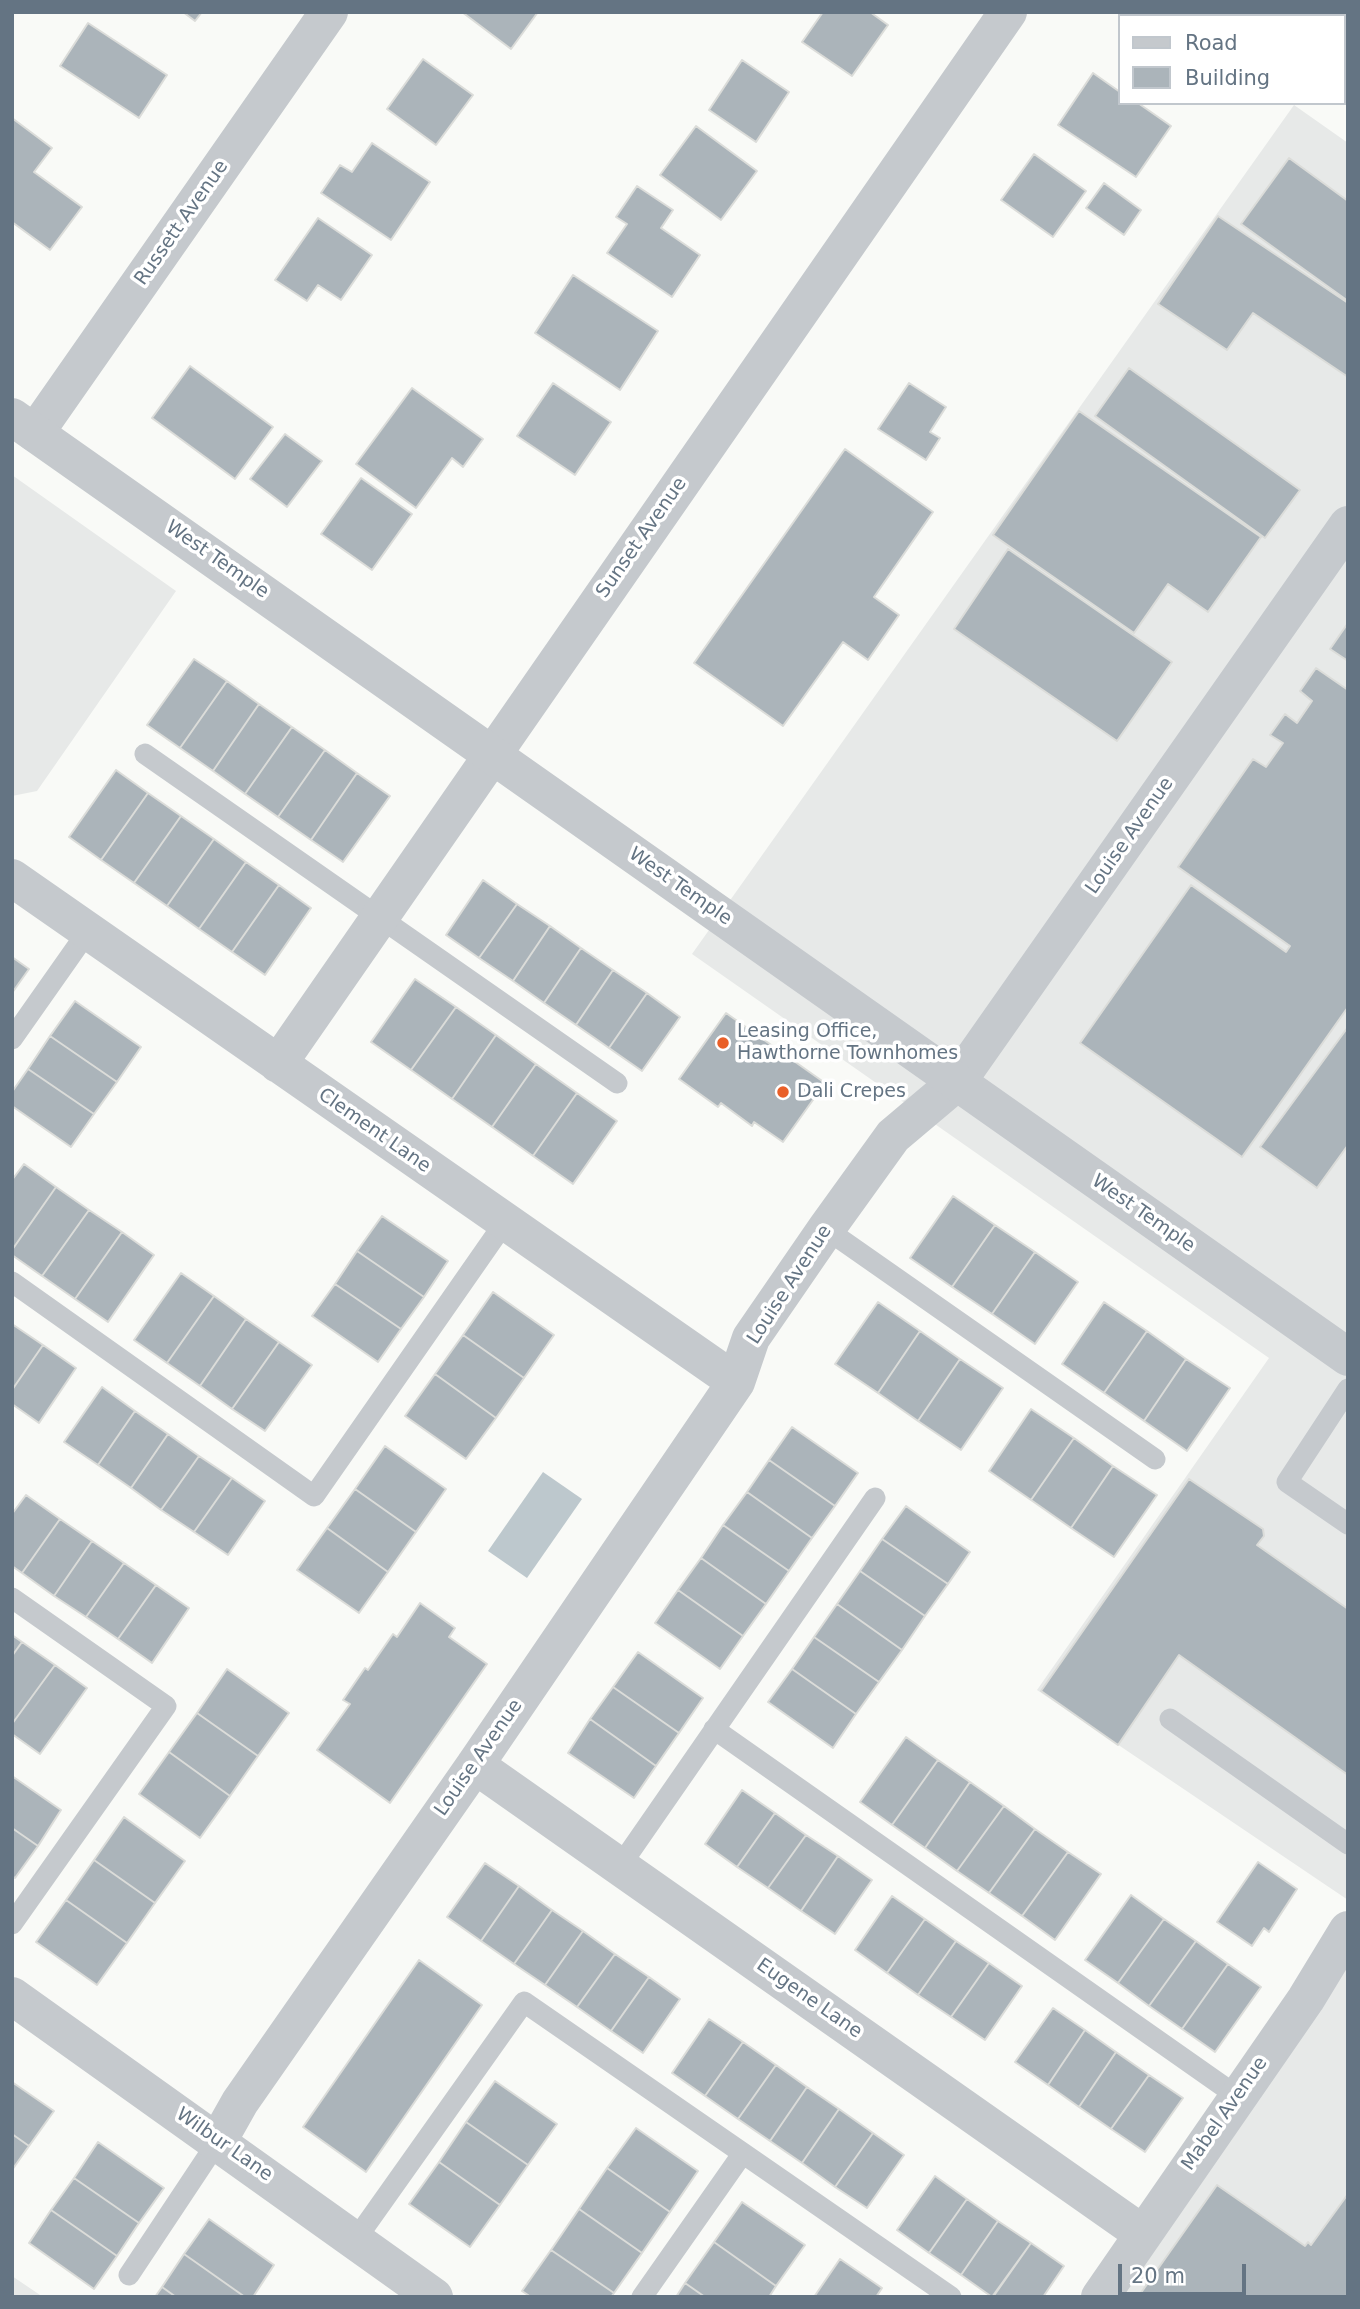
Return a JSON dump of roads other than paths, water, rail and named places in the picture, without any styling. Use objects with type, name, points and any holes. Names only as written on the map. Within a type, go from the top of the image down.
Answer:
[{"type":"street","name":"Russett Avenue","points":[[23,425],[329,12]]},
{"type":"street","name":"Sunset Avenue","points":[[278,1064],[1008,12]]},
{"type":"street","name":"West Temple","points":[[23,425],[1348,1357]]},
{"type":"street","name":"Louise Avenue","points":[[218,2141],[240,2102],[475,1765],[736,1382],[751,1338],[826,1229],[893,1136],[957,1082],[1348,525]]},
{"type":"street","name":"Clement Lane","points":[[12,878],[736,1382]]},
{"type":"street","name":"Eugene Lane","points":[[475,1765],[1143,2234]]},
{"type":"street","name":"Mabel Avenue","points":[[1100,2297],[1306,1999],[1348,1930]]},
{"type":"street","name":"Wilbur Lane","points":[[12,1996],[435,2297]]},
{"type":"lane","points":[[145,754],[617,1083]]},
{"type":"lane","points":[[12,1039],[88,931]]},
{"type":"lane","points":[[12,1282],[314,1496],[505,1223]]},
{"type":"lane","points":[[826,1229],[1155,1459]]},
{"type":"lane","points":[[1348,1389],[1287,1482],[1348,1524]]},
{"type":"lane","points":[[620,1866],[875,1498]]},
{"type":"lane","points":[[12,1598],[166,1706],[12,1924]]},
{"type":"lane","points":[[1170,1719],[1348,1844]]},
{"type":"lane","points":[[714,1729],[1237,2096]]},
{"type":"lane","points":[[356,2239],[524,2002],[951,2297]]},
{"type":"lane","points":[[129,2275],[218,2141]]},
{"type":"lane","points":[[642,2297],[743,2153]]},
{"type":"place","name":"Leasing Office, Hawthorne Townhomes","points":[[723,1043]]},
{"type":"place","name":"Dali Crepes","points":[[783,1092]]}]
